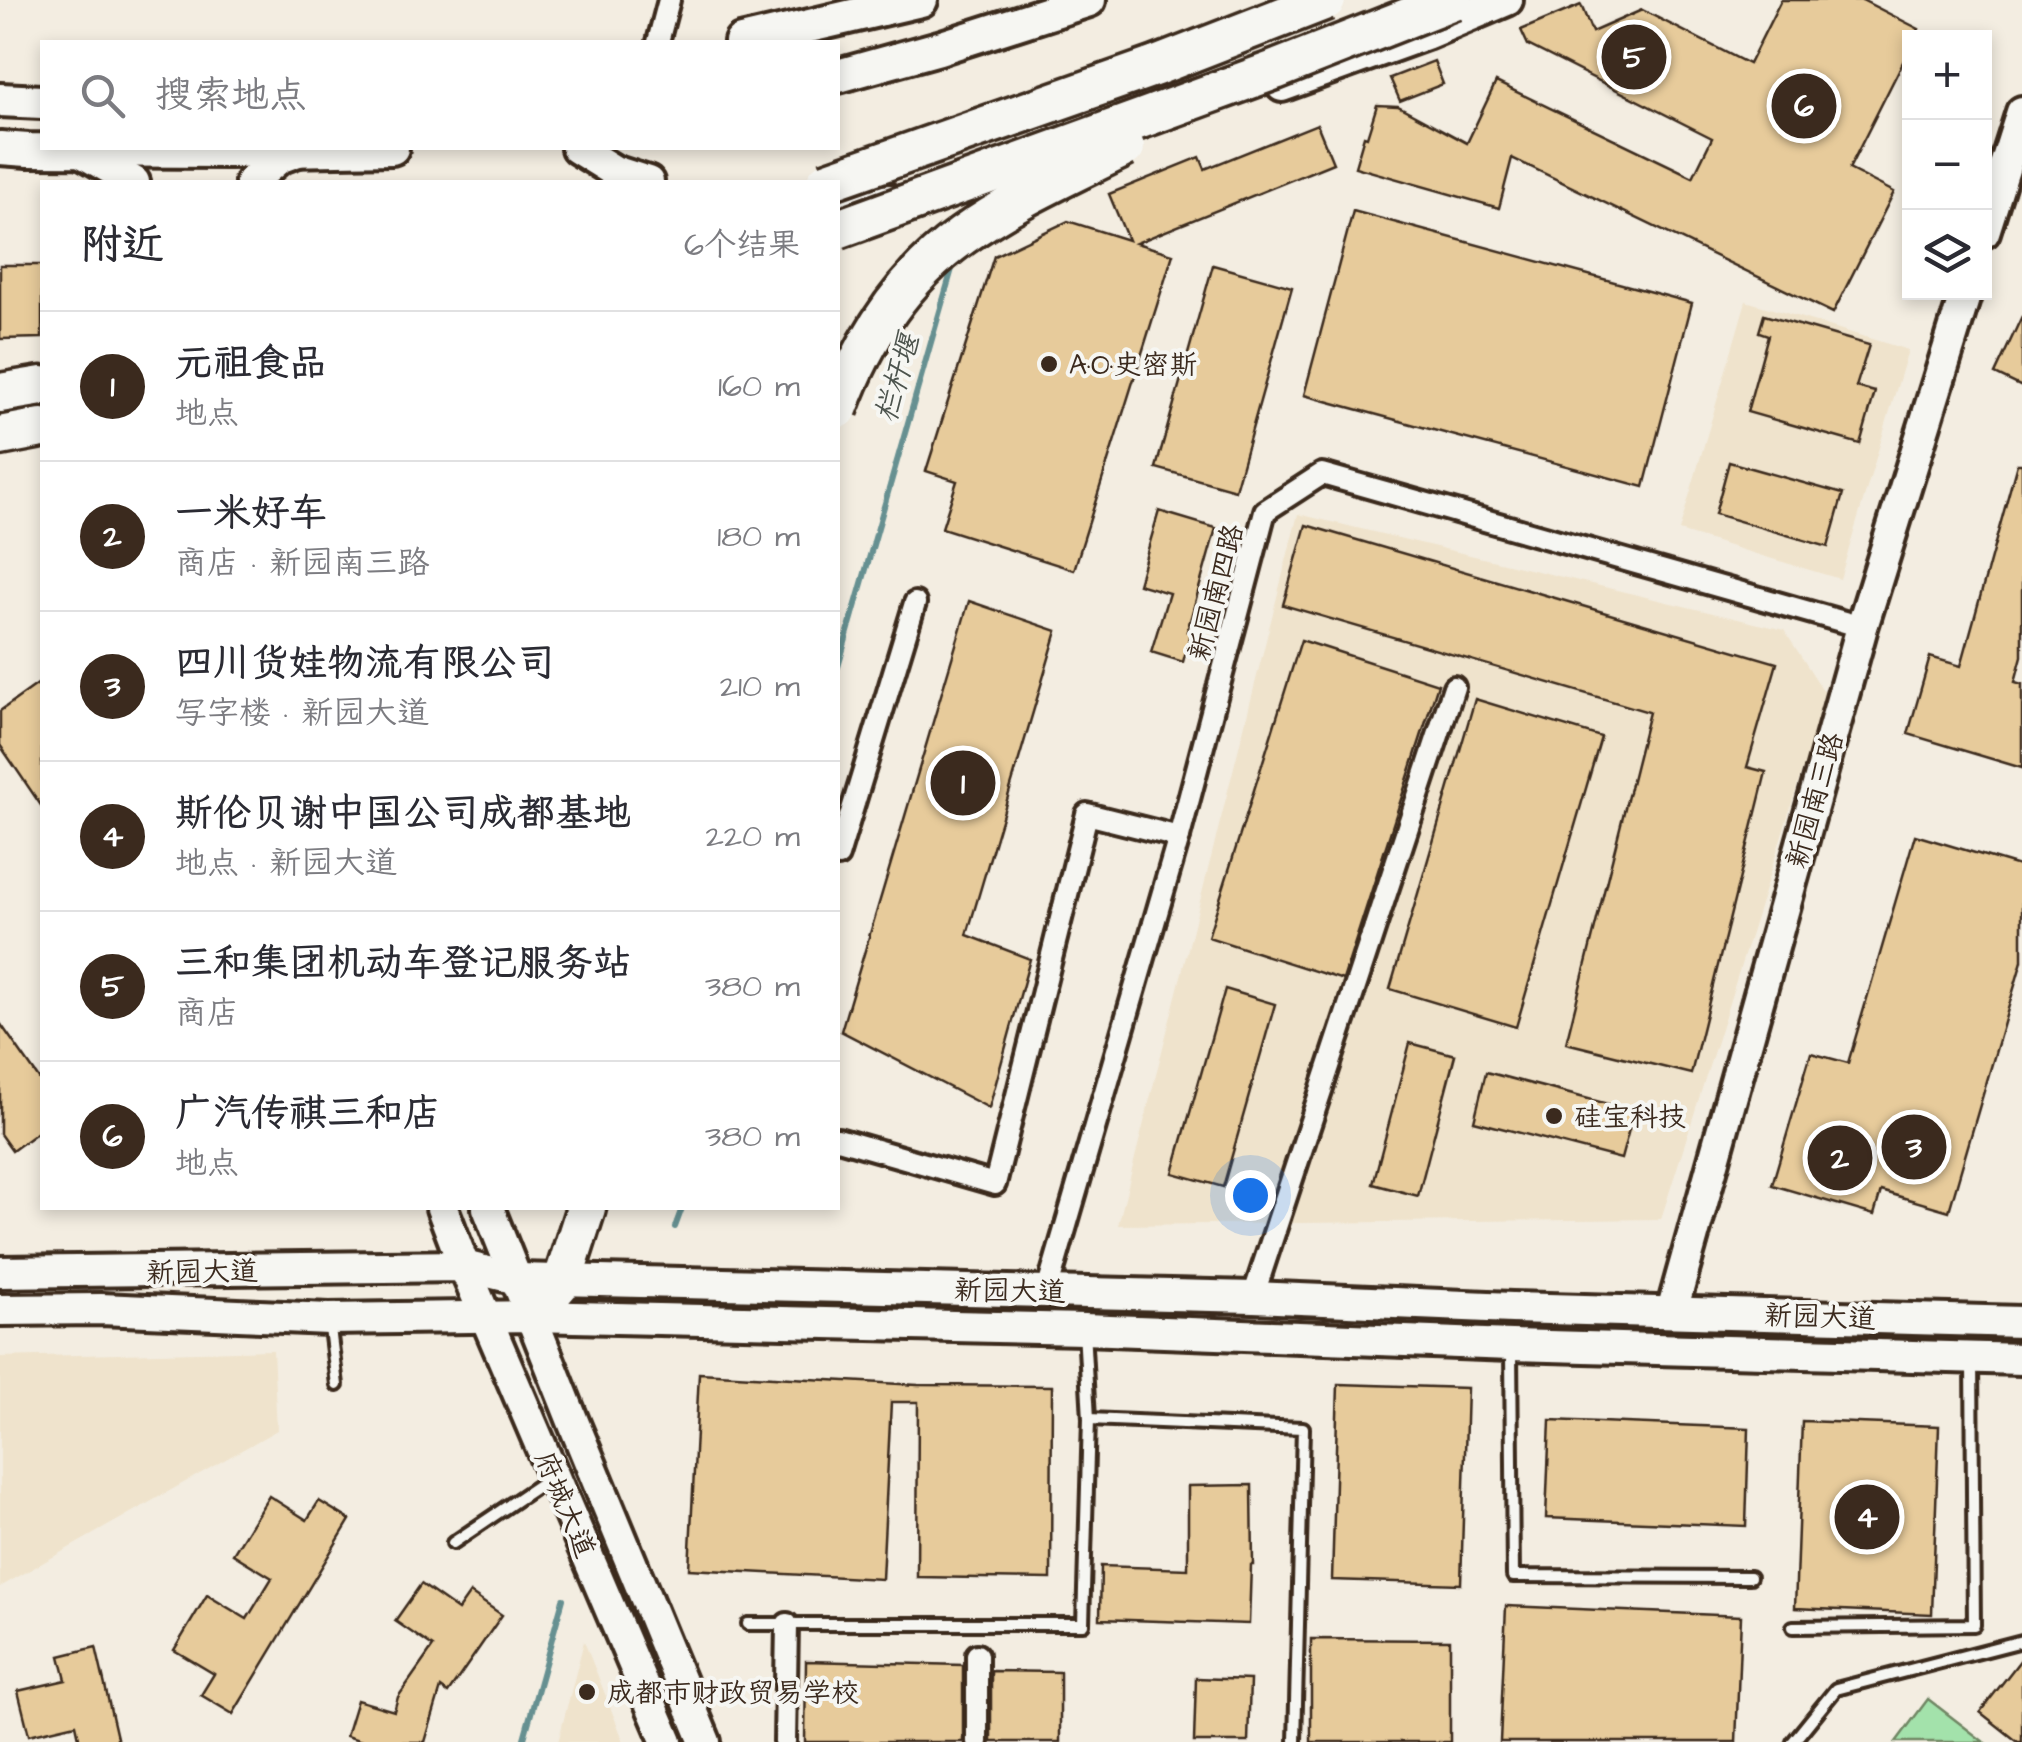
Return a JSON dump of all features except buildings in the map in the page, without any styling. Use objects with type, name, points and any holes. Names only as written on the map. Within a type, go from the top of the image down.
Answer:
[{"type":"highway","points":[[832,180],[1156,66],[1326,0]]},
{"type":"highway","points":[[840,227],[1275,70],[1452,0]]},
{"type":"highway","points":[[840,404],[868,340],[889,308],[959,238],[1039,191],[1275,70]]},
{"type":"highway","points":[[0,393],[40,386]]},
{"type":"highway","points":[[0,436],[40,428]]},
{"type":"highway","points":[[532,1316],[564,1280],[585,1210]]},
{"type":"main road","points":[[751,40],[921,0]]},
{"type":"main road","points":[[840,75],[1088,0]]},
{"type":"main road","points":[[0,100],[40,102]]},
{"type":"main road","points":[[0,148],[40,150]]},
{"type":"main road","points":[[53,150],[301,150]]},
{"type":"street","points":[[658,40],[668,0]]},
{"type":"street","points":[[840,204],[858,205],[1040,173],[1426,34],[1508,0]]},
{"type":"street","points":[[1991,210],[2022,112]]},
{"type":"street","points":[[253,180],[279,158],[301,150]]},
{"type":"street","points":[[580,150],[614,171],[642,180]]},
{"type":"street","points":[[80,151],[132,180]]},
{"type":"street","name":"新园南三路","points":[[1672,1311],[1862,627],[1964,300]]},
{"type":"street","name":"新园南四路","points":[[1047,1291],[1179,837],[1265,511],[1322,474],[1862,627]]},
{"type":"street","points":[[840,849],[915,603]]},
{"type":"street","points":[[1253,1297],[1454,687]]},
{"type":"street","points":[[840,1140],[995,1184],[1088,814],[1179,837]]},
{"type":"street","name":"府城大道","points":[[443,1210],[667,1742]]},
{"type":"street","name":"府城大道","points":[[489,1210],[705,1742]]},
{"type":"street","name":"新园大道","points":[[0,1272],[464,1266],[517,1279],[1047,1291],[2022,1322]]},
{"type":"street","name":"新园大道","points":[[0,1310],[100,1309],[329,1320],[532,1316],[1084,1329],[2022,1359]]},
{"type":"street","points":[[785,1742],[787,1624]]},
{"type":"street","points":[[977,1655],[977,1742]]},
{"type":"lane","points":[[329,1320],[337,1385]]},
{"type":"lane","points":[[748,1624],[1082,1624],[1089,1420],[1084,1329]]},
{"type":"lane","points":[[1512,1345],[1513,1576],[1750,1577]]},
{"type":"lane","points":[[1793,1627],[1974,1625],[1972,1358]]},
{"type":"lane","points":[[1089,1420],[1303,1428],[1295,1742]]},
{"type":"lane","points":[[453,1543],[554,1476]]},
{"type":"lane","points":[[1793,1742],[1836,1688],[2022,1640]]},
{"type":"shaded area","points":[[1746,301],[1908,350],[1840,579],[1679,531]]},
{"type":"shaded area","points":[[1298,514],[1784,630],[1826,695],[1661,1219],[1118,1225]]},
{"type":"shaded area","points":[[273,1350],[277,1430],[0,1587],[0,1357]]},
{"type":"shaded area","name":"成都市财政贸易学校","points":[[584,1641],[624,1742],[558,1742]]},
{"type":"green space","points":[[1928,1699],[1984,1742],[1896,1742]]},
{"type":"waterway","name":"栏杆堰","points":[[840,660],[954,262]]},
{"type":"waterway","name":"栏杆堰","points":[[675,1227],[681,1210]]},
{"type":"waterway","name":"栏杆堰","points":[[523,1742],[563,1599]]},
{"type":"place","name":"三和集团机动车登记服务站","points":[[1634,57]]},
{"type":"place","name":"广汽传祺三和店","points":[[1804,106]]},
{"type":"place","name":"A·O·史密斯","points":[[1049,364]]},
{"type":"place","name":"元祖食品","points":[[963,783]]},
{"type":"place","name":"硅宝科技","points":[[1554,1116]]},
{"type":"place","name":"四川货娃物流有限公司","points":[[1914,1147]]},
{"type":"place","name":"一米好车","points":[[1840,1158]]},
{"type":"place","name":"斯伦贝谢中国公司成都基地","points":[[1867,1517]]},
{"type":"place","name":"成都市财政贸易学校","points":[[587,1692]]}]
